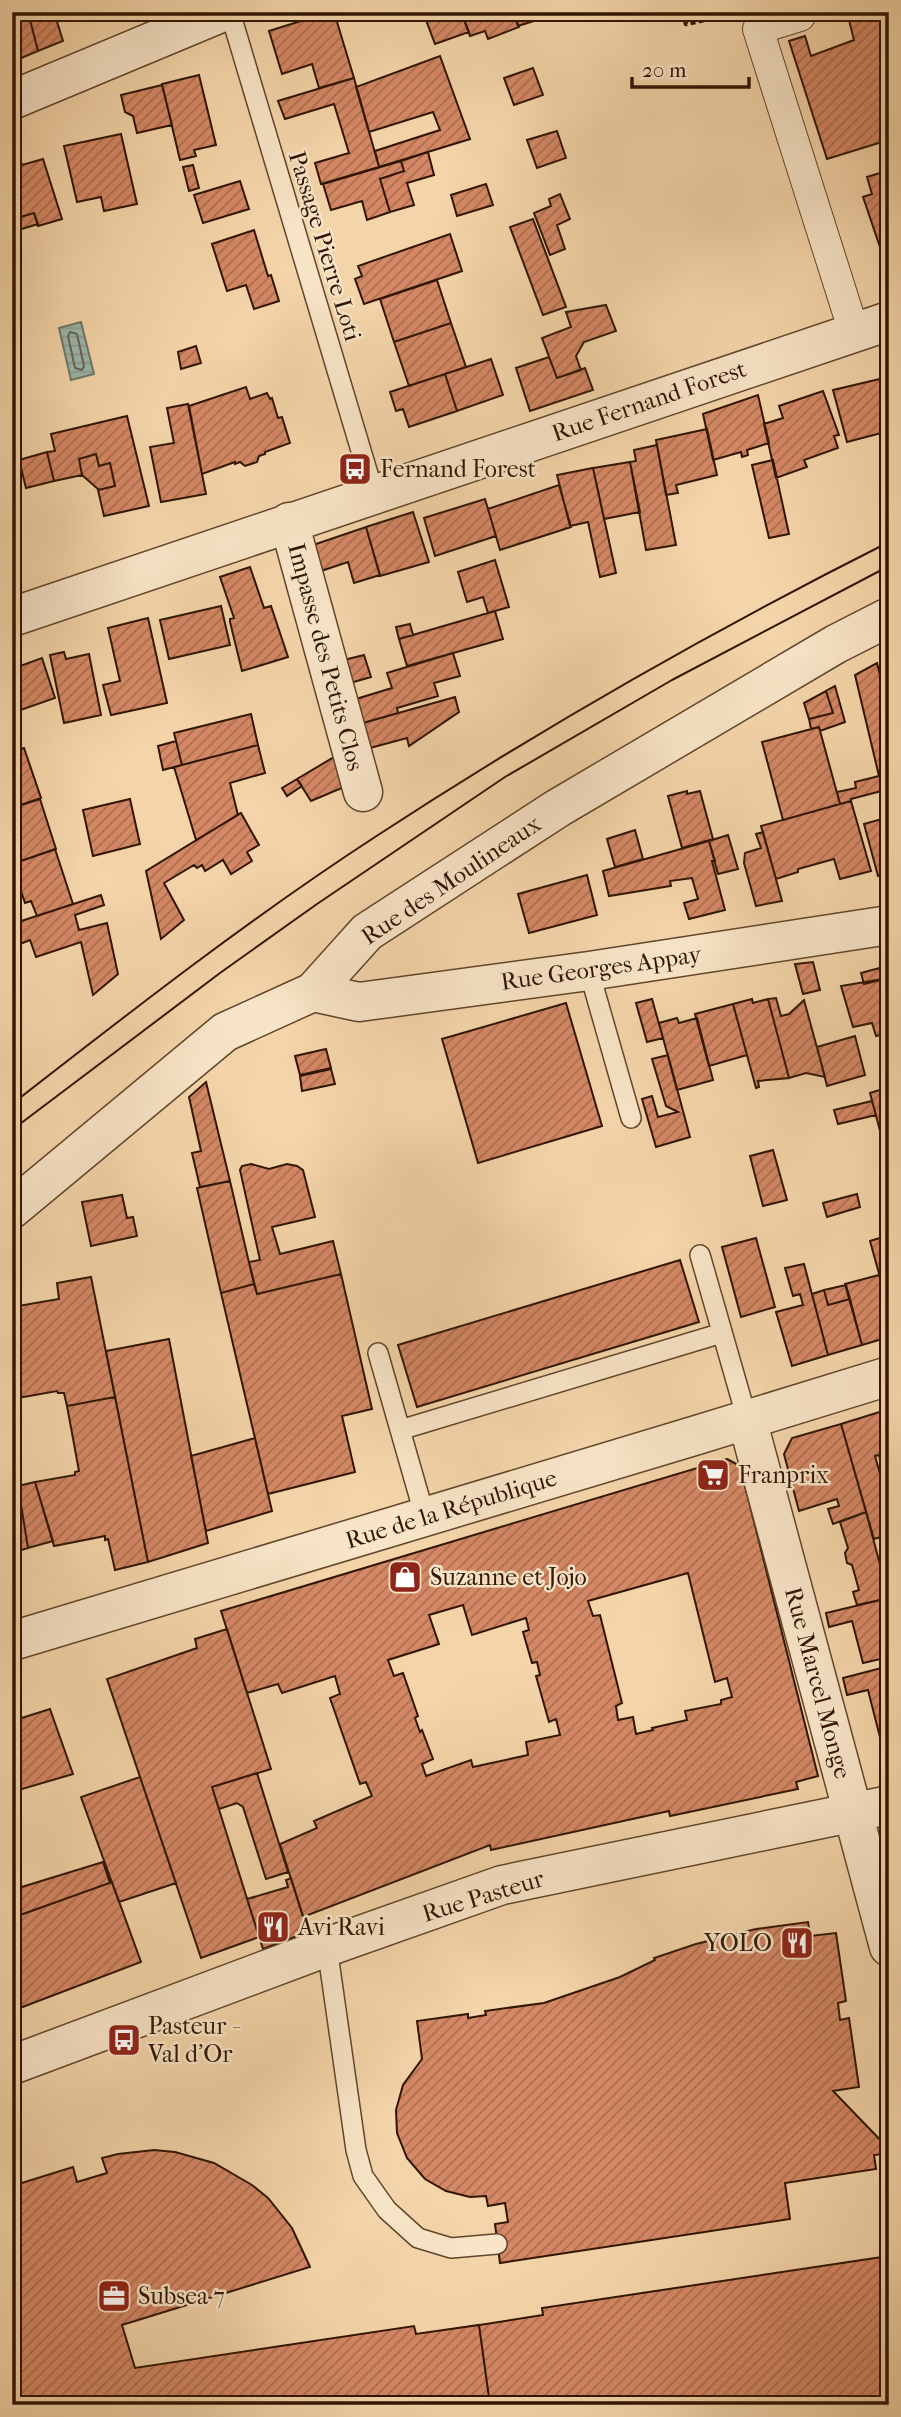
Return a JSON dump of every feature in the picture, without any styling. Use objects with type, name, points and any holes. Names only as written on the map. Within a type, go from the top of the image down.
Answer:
[{"type":"street","points":[[12,100],[223,12]]},
{"type":"street","points":[[800,16],[758,29],[871,327]]},
{"type":"street","name":"Rue Fernand Forest","points":[[12,617],[871,327]]},
{"type":"street","name":"Impasse des Petits Clos","points":[[289,522],[363,792]]},
{"type":"street","name":"Rue des Moulineaux","points":[[12,1209],[225,1032],[313,992],[367,932],[558,808],[836,644],[889,617]]},
{"type":"street","name":"Rue Georges Appay","points":[[313,992],[359,1002],[589,971],[889,925]]},
{"type":"street","name":"Rue de la République","points":[[12,1641],[889,1376]]},
{"type":"street","name":"Rue Marcel Monge","points":[[747,1419],[871,1809],[889,1947]]},
{"type":"street","name":"Rue Pasteur","points":[[12,2065],[327,1947],[502,1885],[871,1809]]},
{"type":"lane","name":"Passage Pierre Loti","points":[[230,12],[374,494]]},
{"type":"lane","points":[[589,971],[631,1118]]},
{"type":"lane","points":[[700,1255],[747,1419]]},
{"type":"lane","points":[[400,1430],[722,1333]]},
{"type":"lane","points":[[378,1353],[425,1517]]},
{"type":"lane","points":[[327,1947],[356,2150],[363,2176],[387,2210],[418,2238],[451,2248],[497,2244]]},
{"type":"path","points":[[682,12],[685,24],[738,12]]},
{"type":"water","points":[[81,322],[94,374],[71,380],[59,328]]},
{"type":"building","points":[[12,12],[28,12],[38,51],[12,62]]},
{"type":"building","points":[[28,12],[54,12],[63,41],[38,51]]},
{"type":"building","points":[[316,12],[334,12],[354,78],[319,88],[312,64],[282,74],[269,31],[317,16]]},
{"type":"building","points":[[423,12],[461,12],[469,32],[435,44]]},
{"type":"building","points":[[461,12],[513,12],[519,27],[488,39],[485,31],[470,36]]},
{"type":"building","points":[[513,12],[535,12],[537,20],[518,26]]},
{"type":"building","points":[[847,12],[889,12],[889,104],[882,105],[882,142],[827,159],[789,41],[805,36],[811,56],[854,40]]},
{"type":"building","points":[[440,56],[470,139],[379,167],[375,151],[440,130],[433,112],[369,132],[356,87]]},
{"type":"building","points":[[533,68],[543,95],[514,105],[504,78]]},
{"type":"building","points":[[199,75],[216,145],[194,150],[196,156],[180,160],[162,84]]},
{"type":"building","points":[[354,78],[379,167],[321,184],[315,163],[349,153],[334,104],[285,119],[278,101]]},
{"type":"building","points":[[162,85],[172,125],[137,133],[133,116],[125,112],[121,95]]},
{"type":"building","points":[[557,131],[566,158],[537,168],[527,140]]},
{"type":"building","points":[[121,134],[137,204],[104,211],[101,197],[77,202],[64,146]]},
{"type":"building","points":[[428,152],[434,175],[407,183],[414,205],[390,212],[380,179],[404,171],[401,161]]},
{"type":"building","points":[[19,157],[22,165],[43,159],[62,219],[38,226],[34,213],[17,218],[12,209],[12,159]]},
{"type":"building","points":[[401,161],[404,171],[380,179],[390,212],[367,220],[362,201],[331,210],[323,184]]},
{"type":"building","points":[[193,165],[199,188],[189,191],[183,167]]},
{"type":"building","points":[[889,170],[889,245],[880,247],[863,197],[872,194],[867,177]]},
{"type":"building","points":[[240,181],[249,209],[203,223],[194,195]]},
{"type":"building","points":[[486,184],[493,205],[457,216],[451,195]]},
{"type":"building","points":[[560,194],[570,219],[557,225],[565,249],[550,255],[534,213],[551,206],[549,199]]},
{"type":"building","points":[[13,208],[17,218],[34,213],[38,224],[12,232]]},
{"type":"building","points":[[533,219],[566,307],[543,315],[510,227]]},
{"type":"building","points":[[254,230],[279,301],[254,309],[246,285],[227,291],[212,244]]},
{"type":"building","points":[[450,234],[462,271],[364,304],[355,279],[362,276],[358,266]]},
{"type":"building","points":[[437,280],[451,323],[394,342],[380,299]]},
{"type":"building","points":[[606,305],[616,331],[584,342],[576,356],[581,370],[557,378],[542,338],[571,327],[566,312]]},
{"type":"building","points":[[451,323],[466,367],[409,386],[394,342]]},
{"type":"building","points":[[196,346],[201,363],[181,369],[178,352]]},
{"type":"building","points":[[549,357],[557,378],[585,368],[593,390],[530,411],[516,368]]},
{"type":"building","points":[[491,359],[503,395],[457,411],[445,374]]},
{"type":"building","points":[[445,374],[457,411],[409,427],[403,409],[396,411],[390,392]]},
{"type":"building","points":[[884,378],[889,394],[889,431],[847,442],[833,390]]},
{"type":"building","points":[[246,387],[250,399],[267,393],[270,399],[272,398],[278,418],[282,417],[290,443],[265,452],[259,456],[257,462],[245,466],[235,462],[202,474],[189,406]]},
{"type":"building","points":[[823,391],[839,435],[834,436],[838,448],[804,460],[807,467],[776,478],[764,424],[783,418],[779,406]]},
{"type":"building","points":[[758,395],[769,443],[747,450],[748,455],[742,457],[741,452],[713,460],[703,414]]},
{"type":"building","points":[[188,404],[206,494],[161,502],[150,447],[174,443],[167,408]]},
{"type":"building","points":[[127,416],[149,506],[104,516],[98,490],[115,486],[110,463],[99,466],[96,454],[79,459],[82,475],[54,481],[47,452],[55,451],[51,434]]},
{"type":"building","points":[[707,429],[717,475],[676,485],[678,493],[666,495],[656,440]]},
{"type":"building","points":[[657,445],[676,545],[646,550],[630,462],[636,461],[634,450]]},
{"type":"building","points":[[47,452],[54,481],[26,488],[19,460]]},
{"type":"building","points":[[96,454],[99,466],[110,463],[115,486],[99,490],[82,475],[79,459]]},
{"type":"building","points":[[773,460],[789,534],[769,538],[752,465]]},
{"type":"building","points":[[630,462],[640,512],[604,519],[593,468]]},
{"type":"building","points":[[593,468],[616,573],[600,577],[588,522],[570,526],[557,475]]},
{"type":"building","points":[[559,485],[571,527],[500,550],[488,509]]},
{"type":"building","points":[[485,499],[496,536],[435,556],[424,518]]},
{"type":"building","points":[[413,512],[429,562],[380,576],[366,527]]},
{"type":"building","points":[[366,527],[380,575],[354,583],[348,562],[312,574],[313,545]]},
{"type":"building","points":[[495,560],[509,607],[488,613],[483,597],[467,602],[458,572]]},
{"type":"building","points":[[250,567],[264,608],[271,606],[288,657],[242,671],[230,622],[230,619],[234,618],[220,577]]},
{"type":"building","points":[[221,606],[230,645],[169,659],[160,620]]},
{"type":"building","points":[[495,611],[503,639],[407,666],[399,639]]},
{"type":"building","points":[[148,618],[167,703],[111,715],[103,685],[120,681],[108,628]]},
{"type":"building","points":[[410,624],[413,635],[399,639],[396,627]]},
{"type":"building","points":[[64,652],[66,659],[89,654],[101,715],[64,723],[50,655]]},
{"type":"building","points":[[453,653],[460,676],[434,683],[438,696],[397,708],[398,713],[363,723],[356,699],[392,688],[387,673]]},
{"type":"building","points":[[364,655],[371,677],[343,685],[336,662]]},
{"type":"building","points":[[42,658],[55,698],[15,712],[12,703],[12,669]]},
{"type":"building","points":[[877,663],[889,711],[889,789],[840,804],[837,792],[856,788],[855,782],[879,776],[855,675]]},
{"type":"building","points":[[889,675],[889,711],[880,678]]},
{"type":"building","points":[[835,686],[845,722],[820,731],[819,727],[811,729],[809,719],[833,713],[826,691]]},
{"type":"building","points":[[826,691],[833,713],[809,719],[804,703]]},
{"type":"building","points":[[455,697],[459,712],[409,746],[407,738],[370,748],[363,723]]},
{"type":"building","points":[[251,714],[258,745],[182,765],[174,733]]},
{"type":"building","points":[[819,727],[840,804],[783,820],[762,742]]},
{"type":"building","points":[[176,741],[182,765],[163,770],[158,746]]},
{"type":"building","points":[[258,745],[265,773],[230,783],[238,815],[196,840],[174,767]]},
{"type":"building","points":[[24,748],[41,798],[12,808],[12,752]]},
{"type":"building","points":[[334,757],[342,788],[311,801],[297,779]]},
{"type":"building","points":[[297,779],[302,786],[287,796],[282,788]]},
{"type":"building","points":[[687,791],[687,794],[700,791],[713,839],[682,848],[668,796]]},
{"type":"building","points":[[40,799],[56,849],[12,864],[12,808]]},
{"type":"building","points":[[130,799],[140,844],[93,856],[83,810]]},
{"type":"building","points":[[851,801],[871,871],[840,879],[834,859],[798,869],[798,872],[776,879],[761,826]]},
{"type":"building","points":[[241,813],[259,845],[247,852],[252,861],[231,874],[223,860],[205,871],[202,865],[197,868],[194,865],[164,883],[184,920],[161,939],[146,871]]},
{"type":"building","points":[[889,817],[889,873],[878,876],[864,824]]},
{"type":"building","points":[[635,830],[643,859],[615,867],[607,839]]},
{"type":"building","points":[[763,832],[782,901],[756,906],[744,863],[745,853],[761,848],[756,834]]},
{"type":"building","points":[[728,835],[738,869],[718,874],[709,841]]},
{"type":"building","points":[[709,841],[725,910],[689,919],[684,903],[698,899],[692,878],[670,881],[671,886],[609,896],[603,871]]},
{"type":"building","points":[[55,849],[73,904],[37,916],[31,901],[25,903],[12,864]]},
{"type":"building","points":[[587,875],[597,915],[529,933],[518,894]]},
{"type":"building","points":[[101,895],[104,905],[75,915],[79,930],[107,923],[118,974],[93,995],[81,942],[36,957],[30,940],[15,946],[12,924]]},
{"type":"building","points":[[813,962],[820,990],[803,994],[795,964]]},
{"type":"building","points":[[887,966],[889,978],[864,984],[861,973]]},
{"type":"building","points":[[889,978],[889,1033],[876,1036],[872,1023],[853,1027],[841,986]]},
{"type":"building","points":[[776,998],[781,1016],[789,1014],[804,1000],[825,1077],[806,1073],[789,1078],[768,999]]},
{"type":"building","points":[[652,999],[663,1038],[647,1042],[636,1003]]},
{"type":"building","points":[[752,999],[753,1003],[768,999],[789,1078],[758,1081],[759,1087],[756,1088],[733,1004]]},
{"type":"building","points":[[566,1003],[602,1126],[478,1163],[442,1039]]},
{"type":"building","points":[[733,1004],[747,1055],[709,1066],[695,1014]]},
{"type":"building","points":[[677,1018],[679,1023],[697,1018],[713,1080],[677,1090],[659,1023]]},
{"type":"building","points":[[855,1036],[865,1075],[827,1086],[817,1047]]},
{"type":"building","points":[[326,1049],[331,1068],[300,1075],[295,1056]]},
{"type":"building","points":[[668,1055],[690,1137],[656,1147],[642,1099],[652,1096],[658,1117],[678,1112],[666,1106],[652,1059]]},
{"type":"building","points":[[331,1069],[335,1084],[302,1091],[300,1076]]},
{"type":"building","points":[[206,1082],[230,1181],[200,1187],[192,1153],[201,1151],[189,1097]]},
{"type":"building","points":[[889,1087],[889,1165],[870,1093]]},
{"type":"building","points":[[872,1101],[876,1115],[838,1124],[834,1110]]},
{"type":"building","points":[[773,1150],[787,1200],[763,1206],[750,1156]]},
{"type":"building","points":[[251,1164],[269,1169],[287,1164],[303,1170],[315,1217],[272,1227],[280,1254],[333,1241],[341,1274],[257,1294],[249,1262],[260,1260],[240,1170],[242,1166]]},
{"type":"building","points":[[230,1181],[254,1284],[221,1293],[197,1188]]},
{"type":"building","points":[[857,1194],[860,1207],[827,1217],[823,1203]]},
{"type":"building","points":[[122,1195],[127,1218],[133,1217],[137,1236],[91,1246],[82,1202]]},
{"type":"building","points":[[889,1235],[889,1305],[888,1306],[870,1241]]},
{"type":"building","points":[[756,1238],[775,1307],[741,1317],[722,1247]]},
{"type":"building","points":[[680,1260],[699,1322],[417,1407],[398,1345]]},
{"type":"building","points":[[804,1264],[828,1355],[792,1366],[776,1312],[803,1305],[800,1294],[793,1296],[785,1268]]},
{"type":"building","points":[[341,1274],[372,1409],[342,1416],[355,1472],[268,1494],[221,1293],[254,1284],[257,1294]]},
{"type":"building","points":[[879,1275],[889,1307],[889,1337],[862,1345],[845,1284]]},
{"type":"building","points":[[91,1277],[115,1397],[67,1406],[64,1393],[57,1391],[12,1399],[12,1307],[59,1299],[57,1283]]},
{"type":"building","points":[[846,1285],[850,1299],[828,1305],[824,1290]]},
{"type":"building","points":[[824,1290],[828,1305],[850,1299],[862,1345],[828,1355],[812,1294]]},
{"type":"building","points":[[169,1339],[208,1543],[148,1562],[106,1351]]},
{"type":"building","points":[[115,1397],[148,1562],[115,1570],[105,1536],[54,1546],[35,1482],[75,1475],[75,1472],[79,1471],[67,1406]]},
{"type":"building","points":[[889,1409],[889,1461],[880,1460],[879,1455],[875,1456],[889,1505],[889,1535],[874,1539],[841,1424]]},
{"type":"building","points":[[841,1424],[866,1512],[833,1524],[828,1509],[839,1506],[837,1499],[799,1511],[784,1454],[792,1438]]},
{"type":"building","points":[[255,1438],[272,1511],[206,1531],[191,1456]]},
{"type":"building","points":[[727,1459],[740,1466],[818,1776],[796,1782],[798,1789],[670,1816],[669,1811],[491,1850],[490,1845],[303,1917],[280,1844],[317,1828],[314,1821],[372,1796],[366,1782],[360,1784],[330,1698],[340,1694],[335,1676],[282,1693],[278,1684],[247,1693],[221,1611]],"holes":[[[688,1573],[715,1682],[727,1678],[732,1697],[721,1700],[721,1704],[685,1711],[687,1720],[636,1734],[633,1717],[618,1720],[616,1706],[622,1703],[600,1615],[593,1616],[588,1601]],[[463,1605],[472,1635],[526,1618],[529,1630],[523,1632],[532,1663],[537,1662],[540,1675],[536,1676],[549,1722],[556,1719],[560,1735],[526,1742],[528,1755],[473,1767],[471,1760],[426,1776],[422,1764],[433,1759],[415,1718],[418,1716],[403,1673],[394,1676],[388,1660],[439,1644],[429,1615]]]},
{"type":"building","points":[[35,1482],[53,1541],[28,1548],[18,1486]]},
{"type":"building","points":[[18,1486],[28,1548],[12,1553],[12,1488]]},
{"type":"building","points":[[866,1512],[889,1598],[857,1605],[853,1592],[859,1590],[852,1565],[847,1563],[845,1553],[848,1548],[840,1522]]},
{"type":"building","points":[[889,1598],[889,1657],[863,1663],[852,1621],[829,1627],[826,1613]]},
{"type":"building","points":[[227,1629],[271,1769],[212,1787],[259,1937],[201,1958],[107,1679],[197,1648],[195,1639]]},
{"type":"building","points":[[889,1666],[889,1763],[886,1761],[868,1690],[847,1695],[843,1678]]},
{"type":"building","points":[[50,1709],[73,1774],[12,1792],[12,1721]]},
{"type":"building","points":[[257,1773],[288,1872],[266,1879],[243,1807],[237,1803],[219,1809],[212,1787]]},
{"type":"building","points":[[140,1777],[176,1883],[119,1902],[81,1797]]},
{"type":"building","points":[[103,1862],[110,1883],[20,1915],[12,1890]]},
{"type":"building","points":[[291,1878],[308,1932],[263,1949],[247,1899],[288,1887],[286,1880]]},
{"type":"building","points":[[112,1882],[141,1962],[12,2011],[12,1918]]},
{"type":"building","points":[[808,1922],[810,1936],[836,1933],[846,2001],[838,2003],[840,2020],[849,2018],[859,2087],[833,2091],[889,2149],[889,2153],[874,2155],[876,2169],[785,2183],[790,2219],[500,2263],[495,2224],[508,2222],[505,2203],[488,2206],[486,2196],[470,2197],[446,2191],[425,2179],[407,2158],[397,2133],[396,2110],[403,2085],[422,2059],[417,2021],[468,2014],[468,2018],[486,2015],[485,2011],[544,2003],[620,1977],[655,1960],[654,1958],[696,1944],[756,1929]]},
{"type":"building","name":"Subsea 7","points":[[154,2150],[175,2152],[214,2163],[252,2185],[268,2198],[292,2228],[310,2267],[122,2325],[135,2368],[414,2326],[416,2334],[479,2325],[490,2405],[12,2405],[12,2186],[73,2167],[77,2182],[107,2173],[102,2158]]},
{"type":"building","points":[[889,2256],[889,2405],[490,2405],[479,2325],[543,2315],[542,2308]]},
{"type":"tram line","points":[[12,1104],[236,933],[328,868],[437,797],[628,682],[757,610],[889,542]]},
{"type":"tram line","points":[[12,1130],[220,973],[505,777],[672,680],[889,566]]},
{"type":"place","name":"Fernand Forest","points":[[355,469]]},
{"type":"place","name":"Franprix","points":[[713,1475]]},
{"type":"place","name":"Suzanne et Jojo","points":[[405,1577]]},
{"type":"place","name":"Avi Ravi","points":[[273,1927]]},
{"type":"place","name":"YOLO","points":[[797,1943]]},
{"type":"place","name":"Pasteur - Val d'Or","points":[[124,2040]]},
{"type":"place","name":"Subsea 7","points":[[114,2296]]}]
